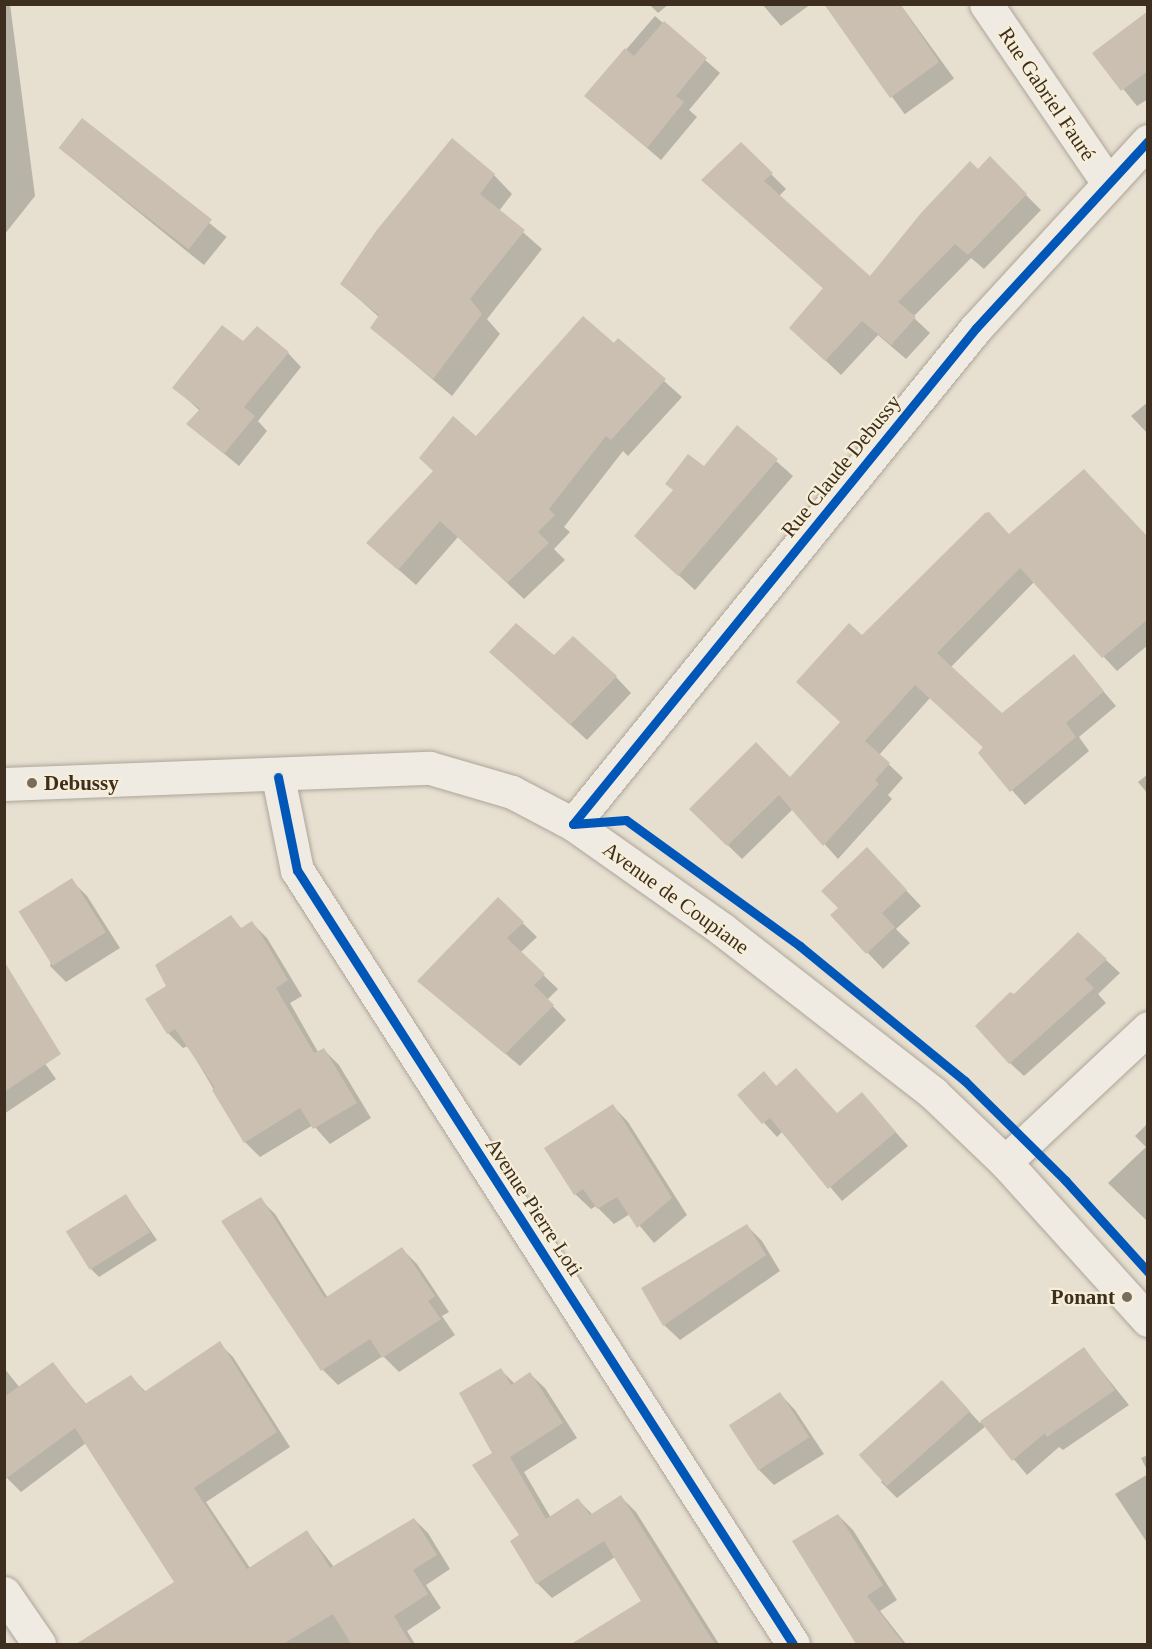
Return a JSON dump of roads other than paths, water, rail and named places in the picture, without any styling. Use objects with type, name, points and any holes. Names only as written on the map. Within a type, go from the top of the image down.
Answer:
[{"type":"street","name":"Rue Gabriel Fauré","points":[[986,4],[1108,183]]},
{"type":"street","name":"Rue Claude Debussy","points":[[573,824],[976,328],[1148,141]]},
{"type":"street","name":"Avenue de Coupiane","points":[[4,784],[278,777],[430,768],[512,792],[573,824],[723,930],[933,1093],[1005,1162],[1148,1320]]},
{"type":"street","name":"Avenue Pierre Loti","points":[[278,777],[297,870],[793,1644]]},
{"type":"street","points":[[1005,1162],[1148,1029]]},
{"type":"street","points":[[4,1593],[39,1644]]},
{"type":"place","name":"Debussy","points":[[32,783]]},
{"type":"place","name":"Ponant","points":[[1127,1297]]}]
